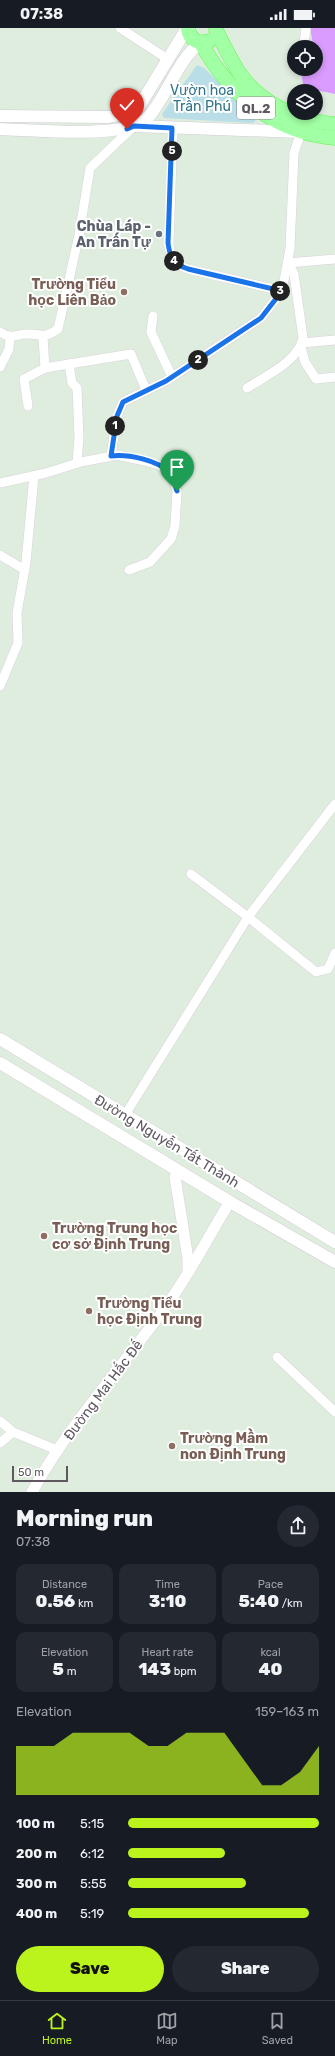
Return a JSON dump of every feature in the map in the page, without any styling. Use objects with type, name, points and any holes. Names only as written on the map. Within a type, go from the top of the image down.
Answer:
[{"type":"main road","points":[[0,116],[109,116],[123,114],[137,108],[188,28]]},
{"type":"main road","name":"QL.2","points":[[188,28],[192,38],[201,43],[222,74],[247,101],[270,118],[301,132],[335,138]]},
{"type":"main road","name":"QL.2","points":[[201,43],[211,39],[216,29]]},
{"type":"main road","name":"QL.2","points":[[216,29],[241,75],[267,100],[288,113],[304,119],[335,124]]},
{"type":"main road","points":[[0,129],[99,131],[120,130],[134,126],[150,116],[191,51],[201,43]]},
{"type":"main road","points":[[134,126],[301,132]]},
{"type":"main road","name":"Đường Nguyễn Tất Thành","points":[[0,1040],[335,1242]]},
{"type":"main road","name":"Đường Nguyễn Tất Thành","points":[[0,1062],[136,1145],[335,1262]]},
{"type":"main road","points":[[145,1128],[192,1147],[335,1233]]},
{"type":"main road","points":[[136,1145],[175,1177],[335,1270]]},
{"type":"street","points":[[120,28],[169,60]]},
{"type":"street","points":[[304,40],[306,28]]},
{"type":"street","points":[[0,332],[10,338],[28,334],[43,337],[58,329],[62,319],[79,235],[90,168],[134,126],[137,108]]},
{"type":"street","points":[[172,128],[168,243],[174,262],[179,266],[188,269],[282,291]]},
{"type":"street","points":[[111,456],[117,416],[123,402],[172,377],[261,318],[282,291],[290,249],[294,153],[301,132]]},
{"type":"street","points":[[288,263],[335,259]]},
{"type":"street","points":[[247,388],[287,361],[301,345],[303,338],[294,274],[288,263]]},
{"type":"street","points":[[153,316],[151,332],[172,377]]},
{"type":"street","points":[[43,337],[46,368]]},
{"type":"street","points":[[0,367],[9,349],[10,338]]},
{"type":"street","points":[[301,345],[335,340]]},
{"type":"street","points":[[301,345],[305,362],[316,379],[335,377]]},
{"type":"street","points":[[28,406],[24,379],[46,368],[131,354],[146,390]]},
{"type":"street","points":[[68,364],[72,383],[77,388],[79,437],[77,463]]},
{"type":"street","points":[[0,483],[34,476],[77,463],[111,456],[127,456],[159,465],[170,472],[177,491],[175,526],[171,539],[150,562],[129,570]]},
{"type":"street","points":[[0,686],[18,643],[17,613],[25,570],[34,476]]},
{"type":"street","points":[[0,555],[25,570]]},
{"type":"street","points":[[125,1115],[248,917],[335,804]]},
{"type":"street","points":[[191,874],[248,917],[316,972],[328,969],[335,952]]},
{"type":"street","points":[[175,1177],[188,1259],[188,1272]]},
{"type":"street","name":"Đường Mai Hắc Đế","points":[[32,1492],[73,1427],[163,1310],[188,1272],[226,1208]]},
{"type":"street","points":[[277,1357],[335,1412]]},
{"type":"street","points":[[0,1421],[13,1432],[58,1450]]},
{"type":"street","points":[[0,1443],[13,1432]]},
{"type":"green space","name":"Vườn hoa Trần Phú","points":[[197,65],[204,68],[256,118],[255,122],[164,118],[162,114]]},
{"type":"shaded area","points":[[310,28],[335,28],[335,94],[323,92],[323,84],[303,84],[302,76],[323,76],[323,40],[312,40]]},
{"type":"place","name":"Chùa Láp - An Trấn Tự","points":[[159,234]]},
{"type":"place","name":"Trường Tiểu học Liên Bảo","points":[[124,292]]},
{"type":"place","name":"Trường Trung học cơ sở Định Trung","points":[[44,1236]]},
{"type":"place","name":"Trường Tiểu học Định Trung","points":[[89,1311]]},
{"type":"place","name":"Trường Mầm non Định Trung","points":[[172,1446]]},
{"type":"route","points":[[127,129],[134,126],[172,128],[172,182],[168,243],[174,262],[179,266],[188,269],[203,271],[282,291],[275,302],[261,318],[166,381],[123,402],[117,416],[111,456],[127,456],[159,465],[170,472],[177,491]]}]
